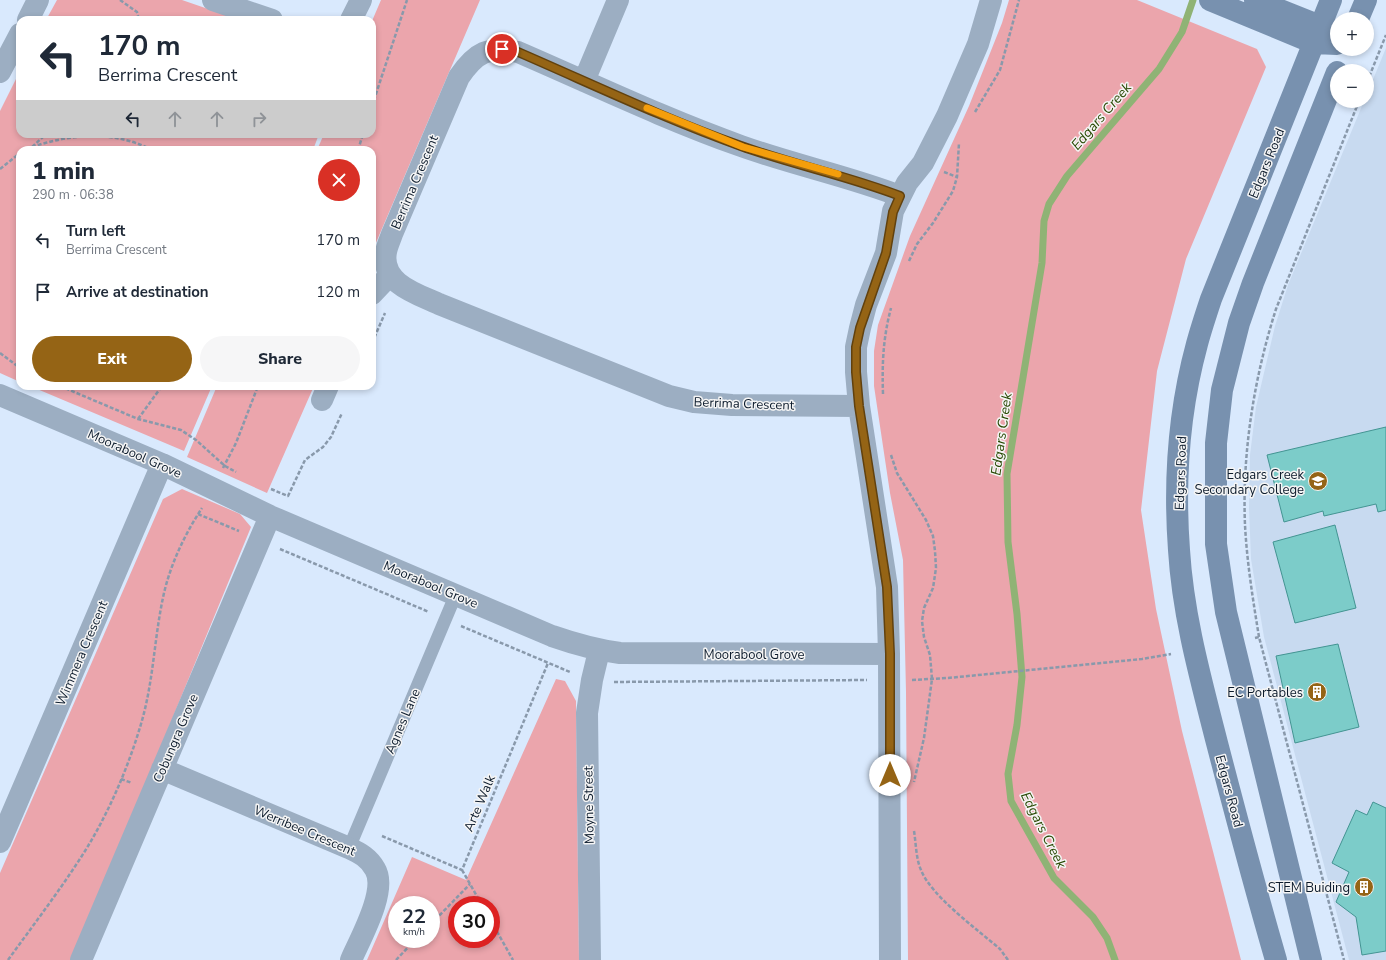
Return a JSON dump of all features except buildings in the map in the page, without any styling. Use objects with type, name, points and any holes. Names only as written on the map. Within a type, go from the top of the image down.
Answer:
[{"type":"main road","points":[[1210,0],[1324,35]]},
{"type":"main road","points":[[1255,0],[1324,35]]},
{"type":"main road","name":"Edgars Road","points":[[1276,960],[1252,877],[1194,650],[1184,599],[1179,550],[1178,487],[1181,437],[1188,387],[1197,345],[1211,299],[1324,35],[1331,0]]},
{"type":"main road","points":[[1361,12],[1366,0]]},
{"type":"main road","points":[[1311,960],[1226,612],[1216,544],[1216,458],[1222,390],[1239,323],[1253,283],[1330,89]]},
{"type":"street","points":[[30,16],[38,0]]},
{"type":"street","points":[[213,0],[260,16]]},
{"type":"street","points":[[353,16],[361,0]]},
{"type":"street","points":[[584,81],[618,0]]},
{"type":"street","points":[[890,960],[890,654],[886,579],[859,406],[856,372],[856,347],[860,328],[886,253],[893,212],[907,183],[922,163],[947,116],[978,44],[991,0]]},
{"type":"street","points":[[0,72],[16,42]]},
{"type":"street","name":"Berrima Crescent","points":[[859,406],[732,405],[694,402],[669,396],[439,304],[406,289],[390,275],[386,262],[386,252],[392,234],[452,90],[459,77],[473,58],[483,52],[493,49],[518,52],[706,133],[743,147],[845,176],[900,196]]},
{"type":"street","points":[[380,302],[390,275]]},
{"type":"street","name":"Moorabool Grove","points":[[0,395],[162,464],[270,516],[552,636],[599,650],[620,653],[890,654]]},
{"type":"street","name":"Wimmera Crescent","points":[[0,842],[162,464]]},
{"type":"street","name":"Cobungra Grove","points":[[81,960],[270,516]]},
{"type":"street","name":"Moyne Street","points":[[590,960],[587,713],[589,695],[599,650]]},
{"type":"street","name":"Werribee Crescent","points":[[162,770],[349,848],[362,854],[370,861],[376,870],[379,881],[375,902],[351,960]]},
{"type":"lane","name":"Agnes Lane","points":[[349,848],[456,594]]},
{"type":"path","points":[[120,0],[137,12],[138,16]]},
{"type":"path","points":[[376,94],[407,0]]},
{"type":"path","points":[[974,114],[1000,70],[1019,0]]},
{"type":"path","points":[[1374,65],[1386,35]]},
{"type":"path","points":[[1258,637],[1249,574],[1245,525],[1246,468],[1249,431],[1256,384],[1265,342],[1276,309],[1356,108]]},
{"type":"path","points":[[33,146],[42,138]]},
{"type":"path","points":[[35,146],[56,139],[65,138]]},
{"type":"path","points":[[114,138],[141,146]]},
{"type":"path","points":[[907,265],[917,244],[933,223],[952,191],[957,178],[960,140]]},
{"type":"path","points":[[0,169],[16,157]]},
{"type":"path","points":[[376,322],[380,302]]},
{"type":"path","points":[[883,395],[882,354],[892,305]]},
{"type":"path","points":[[0,354],[16,365]]},
{"type":"path","points":[[69,390],[138,419],[181,430],[196,440],[225,466],[240,475]]},
{"type":"path","points":[[138,419],[159,390]]},
{"type":"path","points":[[8,960],[85,851],[113,798],[132,751],[148,695],[164,594],[169,575],[187,533],[213,489],[236,443],[256,390]]},
{"type":"path","points":[[269,488],[288,496],[305,460],[323,447],[332,437],[342,412]]},
{"type":"path","points":[[891,453],[897,473],[926,520],[933,536],[935,551],[936,568],[933,588],[924,608],[922,621],[924,636],[930,655],[932,679],[924,738],[913,786]]},
{"type":"path","points":[[948,678],[1142,659]]},
{"type":"path","name":"Arte Walk","points":[[462,870],[548,663]]},
{"type":"path","points":[[914,830],[920,869],[926,880],[935,892],[1000,949],[1008,960]]},
{"type":"path","points":[[382,836],[462,870],[477,896]]},
{"type":"path","points":[[440,915],[470,884]]},
{"type":"path","points":[[500,938],[512,960]]},
{"type":"path","points":[[396,960],[407,948]]},
{"type":"shaded area","points":[[57,0],[182,0],[228,16],[48,16]]},
{"type":"shaded area","points":[[381,0],[480,0],[376,243],[376,146],[319,146],[322,138],[376,138],[376,16],[374,16]]},
{"type":"shaded area","points":[[1009,0],[1137,0],[1257,49],[1266,67],[1186,259],[1157,371],[1141,510],[1156,609],[1182,731],[1241,960],[908,960],[906,692],[903,560],[890,493],[874,386],[874,351],[878,325],[910,236],[969,106],[1002,23]]},
{"type":"shaded area","name":"Edgars Creek Secondary College","points":[[1386,48],[1386,960],[1349,960],[1264,637],[1251,559],[1249,508],[1250,455],[1256,407],[1275,326],[1288,285],[1361,108],[1374,108],[1374,77]]},
{"type":"shaded area","points":[[16,79],[16,138],[318,138],[314,146],[16,146],[16,380],[0,373],[0,111]]},
{"type":"shaded area","points":[[39,390],[210,390],[184,451]]},
{"type":"shaded area","points":[[215,390],[312,390],[267,493],[187,457]]},
{"type":"shaded area","points":[[182,489],[240,514],[251,527],[73,960],[0,960],[0,873],[163,499]]},
{"type":"shaded area","points":[[556,679],[565,681],[576,701],[579,960],[367,960],[388,912],[388,948],[440,948],[440,896],[395,896],[412,857],[466,880]]},
{"type":"waterway","name":"Edgars Creek","points":[[1115,960],[1107,938],[1093,917],[1054,878],[1011,801],[1008,774],[1017,725],[1022,677],[1017,614],[1008,542],[1007,474],[1042,263],[1044,221],[1049,204],[1067,176],[1159,69],[1182,32],[1193,0]]},
{"type":"slow traffic","points":[[647,108],[743,147],[838,174]]},
{"type":"place","name":"Edgars Creek Secondary College","points":[[1318,481]]},
{"type":"place","name":"EC Portables","points":[[1317,692]]},
{"type":"place","name":"STEM Buiding","points":[[1364,887]]},
{"type":"route","points":[[502,49],[518,52],[706,133],[743,147],[845,176],[900,196],[893,212],[886,253],[866,305],[856,347],[856,372],[859,406],[887,587],[890,654],[890,775]]}]
